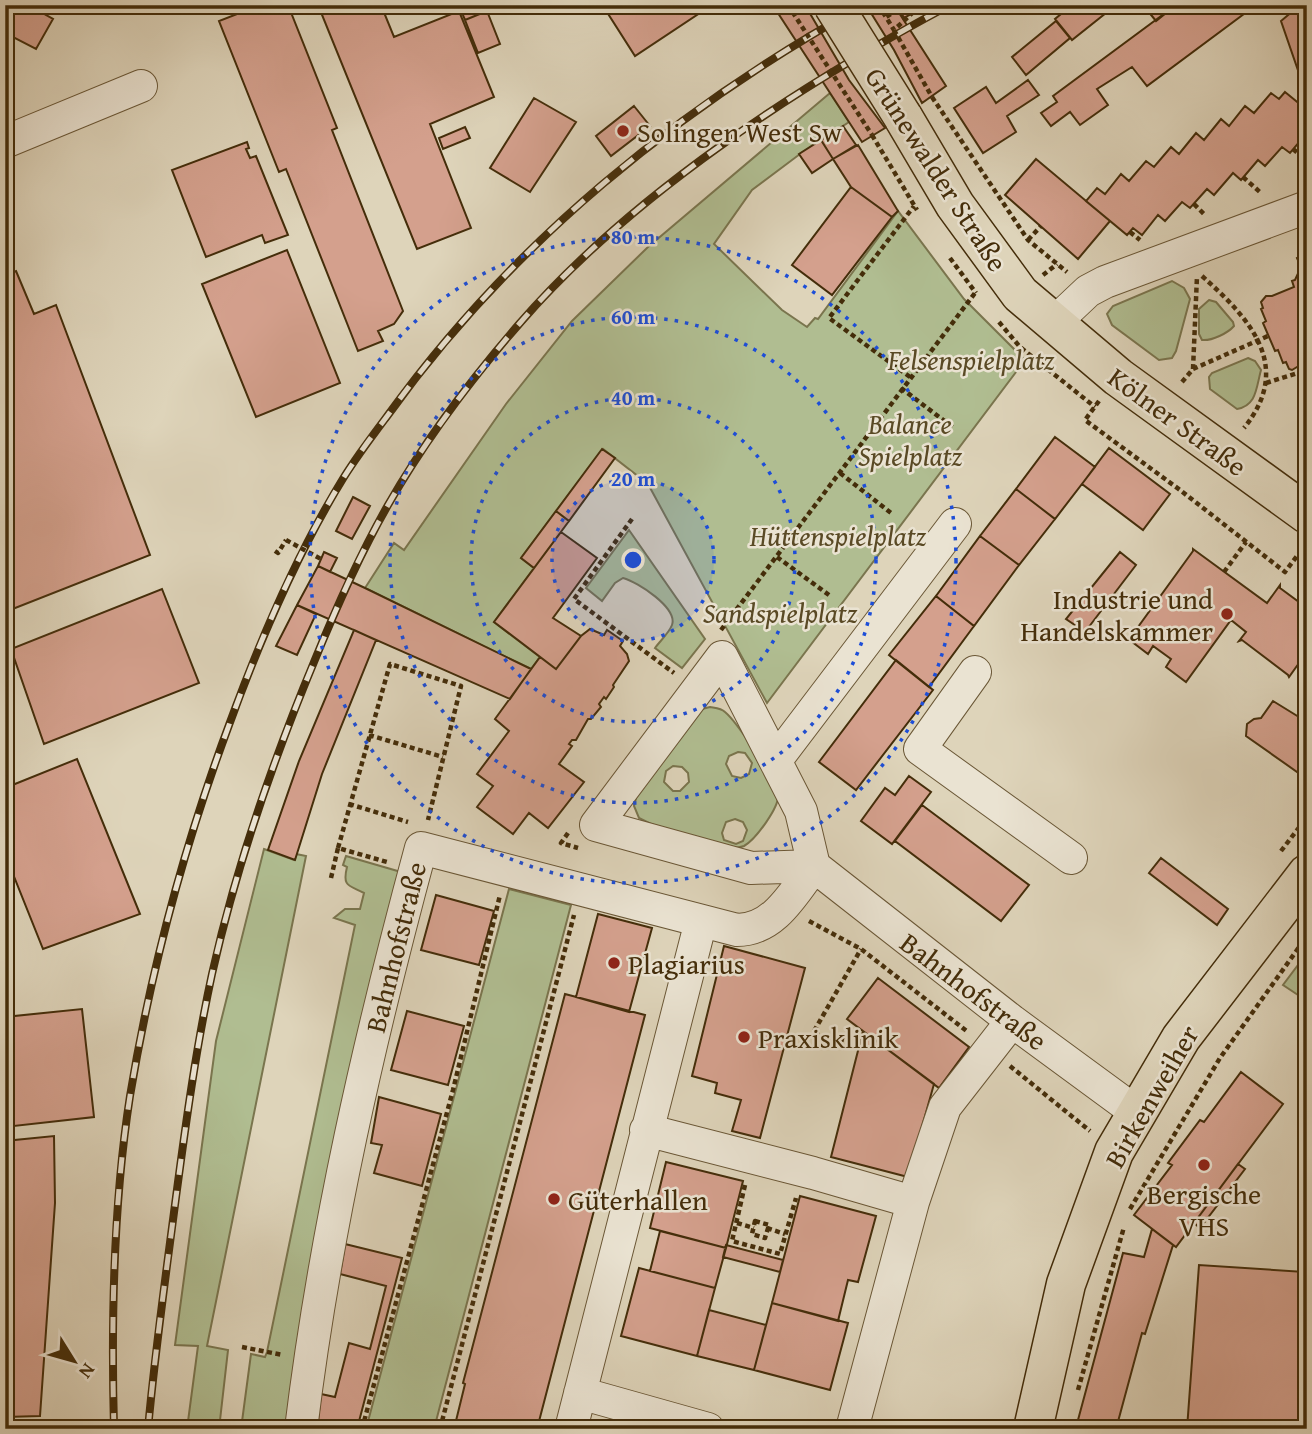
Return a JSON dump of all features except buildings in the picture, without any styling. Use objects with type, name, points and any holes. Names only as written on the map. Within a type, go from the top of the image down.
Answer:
[{"type":"main road","name":"Grünewalder Straße","points":[[833,5],[955,205],[1020,294],[1053,324]]},
{"type":"main road","name":"Kölner Straße","points":[[1053,324],[1131,387],[1307,514]]},
{"type":"main road","name":"Birkenweiher","points":[[1033,1429],[1066,1284],[1114,1153],[1181,1038],[1307,874]]},
{"type":"street","points":[[5,142],[141,86]]},
{"type":"street","points":[[1053,324],[1088,291],[1105,282],[1307,207]]},
{"type":"street","points":[[776,760],[955,524]]},
{"type":"street","points":[[722,657],[776,760],[801,811],[814,866],[751,868],[596,825],[722,657]]},
{"type":"street","points":[[975,672],[919,748],[1071,858]]},
{"type":"street","name":"Bahnhofstraße","points":[[301,1429],[320,1290],[344,1160],[423,838],[506,871],[737,930],[760,926],[783,907],[814,866],[1012,1021],[1136,1112]]},
{"type":"street","points":[[571,1429],[701,922]]},
{"type":"street","points":[[852,1429],[913,1202],[945,1107],[1012,1021]]},
{"type":"street","points":[[646,1130],[803,1170],[913,1202]]},
{"type":"street","points":[[580,1393],[709,1429]]},
{"type":"path","points":[[788,5],[1028,240],[1088,291]]},
{"type":"path","points":[[877,145],[902,116],[894,30],[878,5]]},
{"type":"path","points":[[883,11],[892,5]]},
{"type":"path","points":[[886,17],[905,5]]},
{"type":"path","points":[[894,30],[920,5]]},
{"type":"path","points":[[1293,149],[1307,161]]},
{"type":"path","points":[[910,377],[828,318],[914,205]]},
{"type":"path","points":[[1028,240],[1041,226]]},
{"type":"path","points":[[1193,369],[1198,272],[1234,305],[1259,340],[1267,372],[1266,383],[1259,406],[1244,428]]},
{"type":"path","points":[[715,638],[975,293]]},
{"type":"path","points":[[994,316],[1020,347],[1095,407],[1085,420],[1285,572],[1303,548],[1307,551]]},
{"type":"path","points":[[1182,382],[1193,369],[1269,336]]},
{"type":"path","points":[[1266,383],[1307,370]]},
{"type":"path","points":[[1171,374],[1192,390]]},
{"type":"path","points":[[901,388],[955,429]]},
{"type":"path","points":[[1234,421],[1255,436]]},
{"type":"path","points":[[840,473],[891,513]]},
{"type":"path","points":[[632,519],[574,599],[617,634],[683,679]]},
{"type":"path","points":[[275,551],[278,553],[286,540],[321,559]]},
{"type":"path","points":[[1224,572],[1246,542]]},
{"type":"path","points":[[777,557],[828,595]]},
{"type":"path","points":[[331,878],[349,804],[390,664],[461,686],[423,838],[349,804]]},
{"type":"path","points":[[369,735],[443,757]]},
{"type":"path","points":[[569,832],[561,843],[585,850]]},
{"type":"path","points":[[338,848],[372,857]]},
{"type":"path","points":[[362,1429],[453,1090],[506,871]]},
{"type":"path","points":[[440,1429],[580,890]]},
{"type":"path","points":[[783,907],[861,949],[1090,1131]]},
{"type":"path","points":[[1129,1211],[1220,1058],[1307,936]]},
{"type":"path","points":[[844,1040],[813,1033],[861,949]]},
{"type":"path","points":[[751,1157],[732,1241],[780,1254],[803,1170]]},
{"type":"path","points":[[755,1221],[769,1225],[765,1238],[752,1234],[754,1228],[755,1221]]},
{"type":"path","points":[[737,1223],[754,1228]]},
{"type":"path","points":[[1074,1403],[1125,1224]]},
{"type":"path","points":[[767,1228],[786,1234]]},
{"type":"path","points":[[242,1347],[267,1352]]},
{"type":"green space","points":[[830,93],[849,122],[752,190],[714,244],[782,310],[807,327],[815,318],[818,319],[898,211],[964,299],[1025,360],[767,703],[648,484],[603,449],[521,558],[534,568],[494,622],[540,657],[531,669],[365,588],[394,543],[404,550],[506,404],[572,321],[648,247]]},
{"type":"green space","points":[[1172,281],[1184,288],[1190,299],[1176,351],[1172,358],[1159,360],[1112,325],[1107,314],[1113,306]]},
{"type":"green space","points":[[1209,300],[1216,302],[1234,326],[1220,336],[1202,340],[1199,334],[1199,309]]},
{"type":"green space","points":[[1248,358],[1255,361],[1261,370],[1252,400],[1237,409],[1210,389],[1209,377],[1212,373]]},
{"type":"green space","points":[[629,530],[705,639],[682,668],[655,648],[671,628],[672,618],[655,597],[623,578],[615,583],[602,601],[586,588]]},
{"type":"green space","points":[[702,709],[720,709],[731,718],[763,764],[778,793],[776,806],[766,822],[749,843],[742,847],[728,848],[651,824],[639,818],[634,806],[637,794]],"holes":[[[738,752],[745,753],[752,763],[749,774],[741,778],[732,776],[726,764],[729,756]],[[673,766],[682,767],[688,773],[689,782],[680,791],[673,791],[664,782],[666,771]],[[735,819],[743,822],[747,830],[743,841],[736,844],[724,840],[722,833],[726,822]]]},
{"type":"green space","points":[[264,849],[294,860],[296,854],[306,856],[207,1346],[228,1350],[219,1429],[187,1429],[198,1346],[175,1345],[216,1041]]},
{"type":"green space","points":[[346,856],[401,872],[362,1016],[320,1211],[288,1429],[241,1429],[251,1354],[265,1357],[267,1352],[355,925],[334,918],[345,909],[360,909],[364,893],[346,882],[347,867],[343,865]]},
{"type":"green space","points":[[509,889],[571,905],[434,1429],[366,1429]]},
{"type":"green space","points":[[1307,953],[1307,1001],[1283,985]]},
{"type":"railway","points":[[114,1429],[113,1304],[120,1179],[130,1096],[148,1001],[183,862],[213,770],[266,630],[310,537],[354,461],[436,352],[544,237],[603,184],[665,134],[729,88],[864,5]]},
{"type":"railway","points":[[148,1429],[196,1057],[232,894],[256,816],[299,700],[348,582],[388,505],[433,434],[484,366],[564,276],[613,230],[666,187],[778,107],[835,70],[950,5]]},
{"type":"place","name":"Solingen West Sw","points":[[623,131]]},
{"type":"place","name":"Industrie und Handelskammer","points":[[1227,614]]},
{"type":"place","name":"Plagiarius","points":[[614,963]]},
{"type":"place","name":"Praxisklinik","points":[[744,1037]]},
{"type":"place","name":"Bergische VHS","points":[[1204,1165]]},
{"type":"place","name":"Güterhallen","points":[[554,1199]]},
{"type":"park label","name":"Felsenspielplatz","points":[[971,359]]},
{"type":"park label","name":"Balance Spielplatz","points":[[910,439]]},
{"type":"park label","name":"Hüttenspielplatz","points":[[838,535]]},
{"type":"park label","name":"Sandspielplatz","points":[[780,612]]}]
